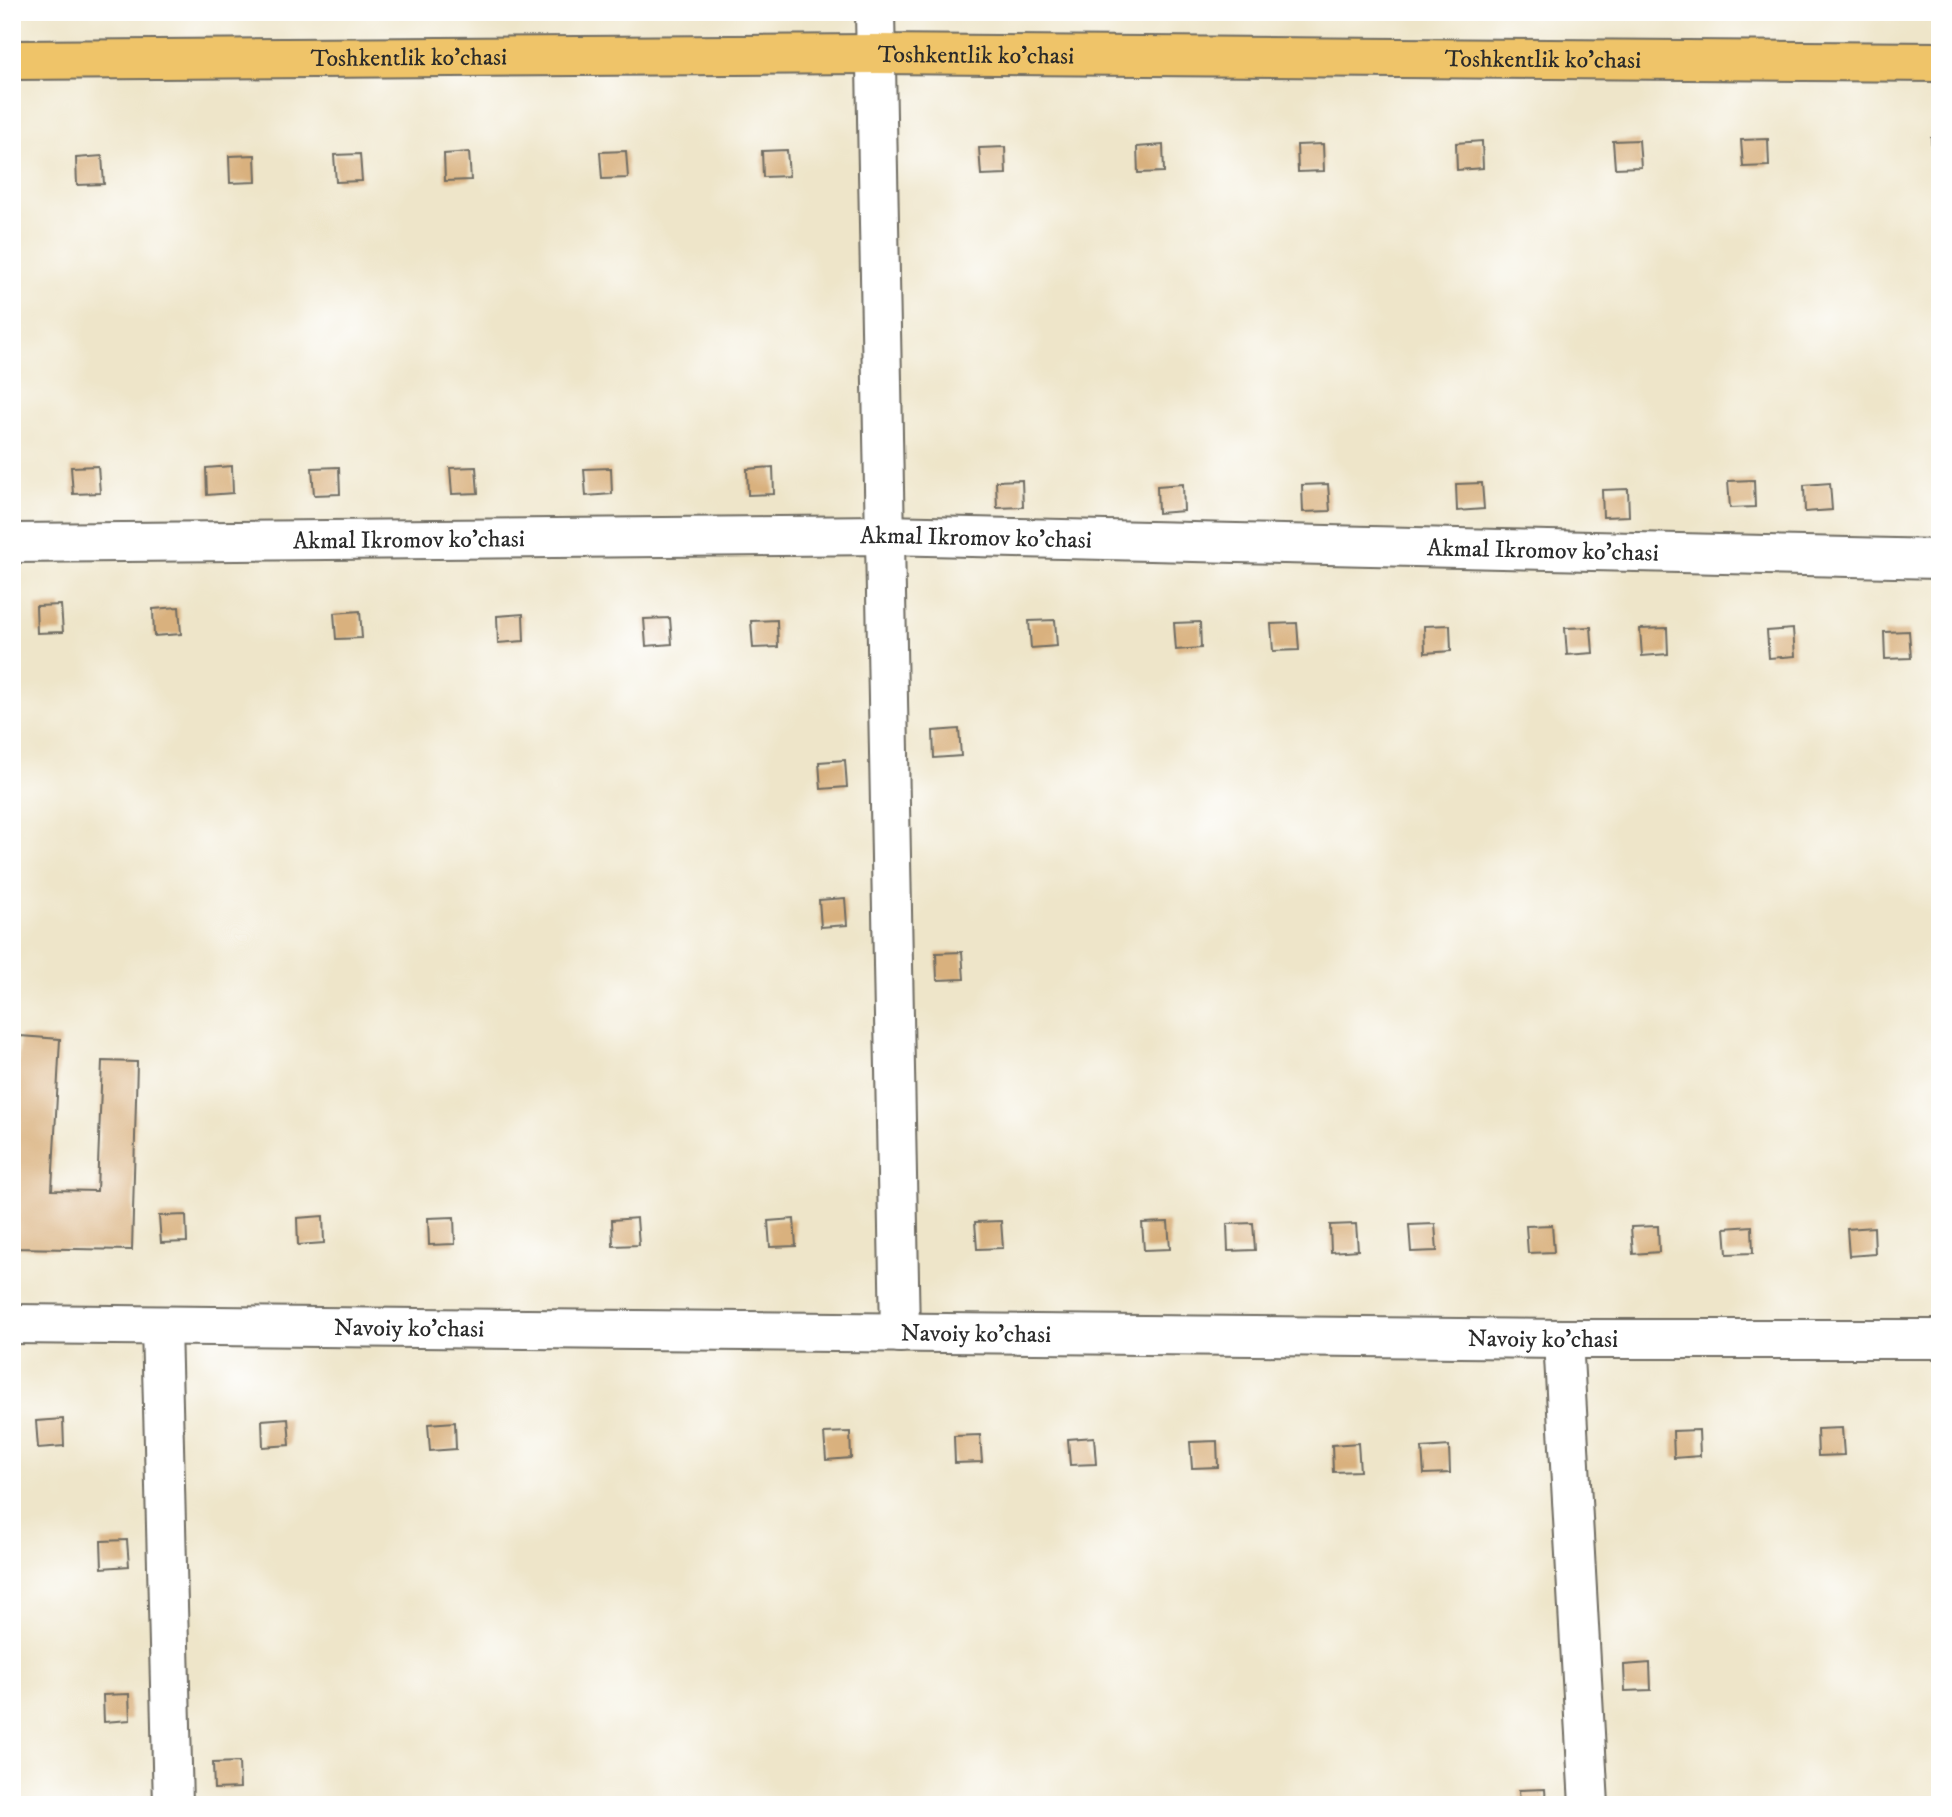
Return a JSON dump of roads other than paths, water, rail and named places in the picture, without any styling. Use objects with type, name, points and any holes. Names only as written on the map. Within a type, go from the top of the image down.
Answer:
[{"type":"main road","name":"Toshkentlik ko'chasi","points":[[12,60],[876,54],[1940,62]]},
{"type":"street","points":[[875,12],[900,1333]]},
{"type":"street","name":"Akmal Ikromov ko'chasi","points":[[12,543],[884,535],[1940,559]]},
{"type":"street","name":"Navoiy ko'chasi","points":[[12,1324],[1563,1339],[1940,1339]]},
{"type":"street","points":[[161,1326],[173,1805]]},
{"type":"street","points":[[1563,1339],[1589,1805]]}]
